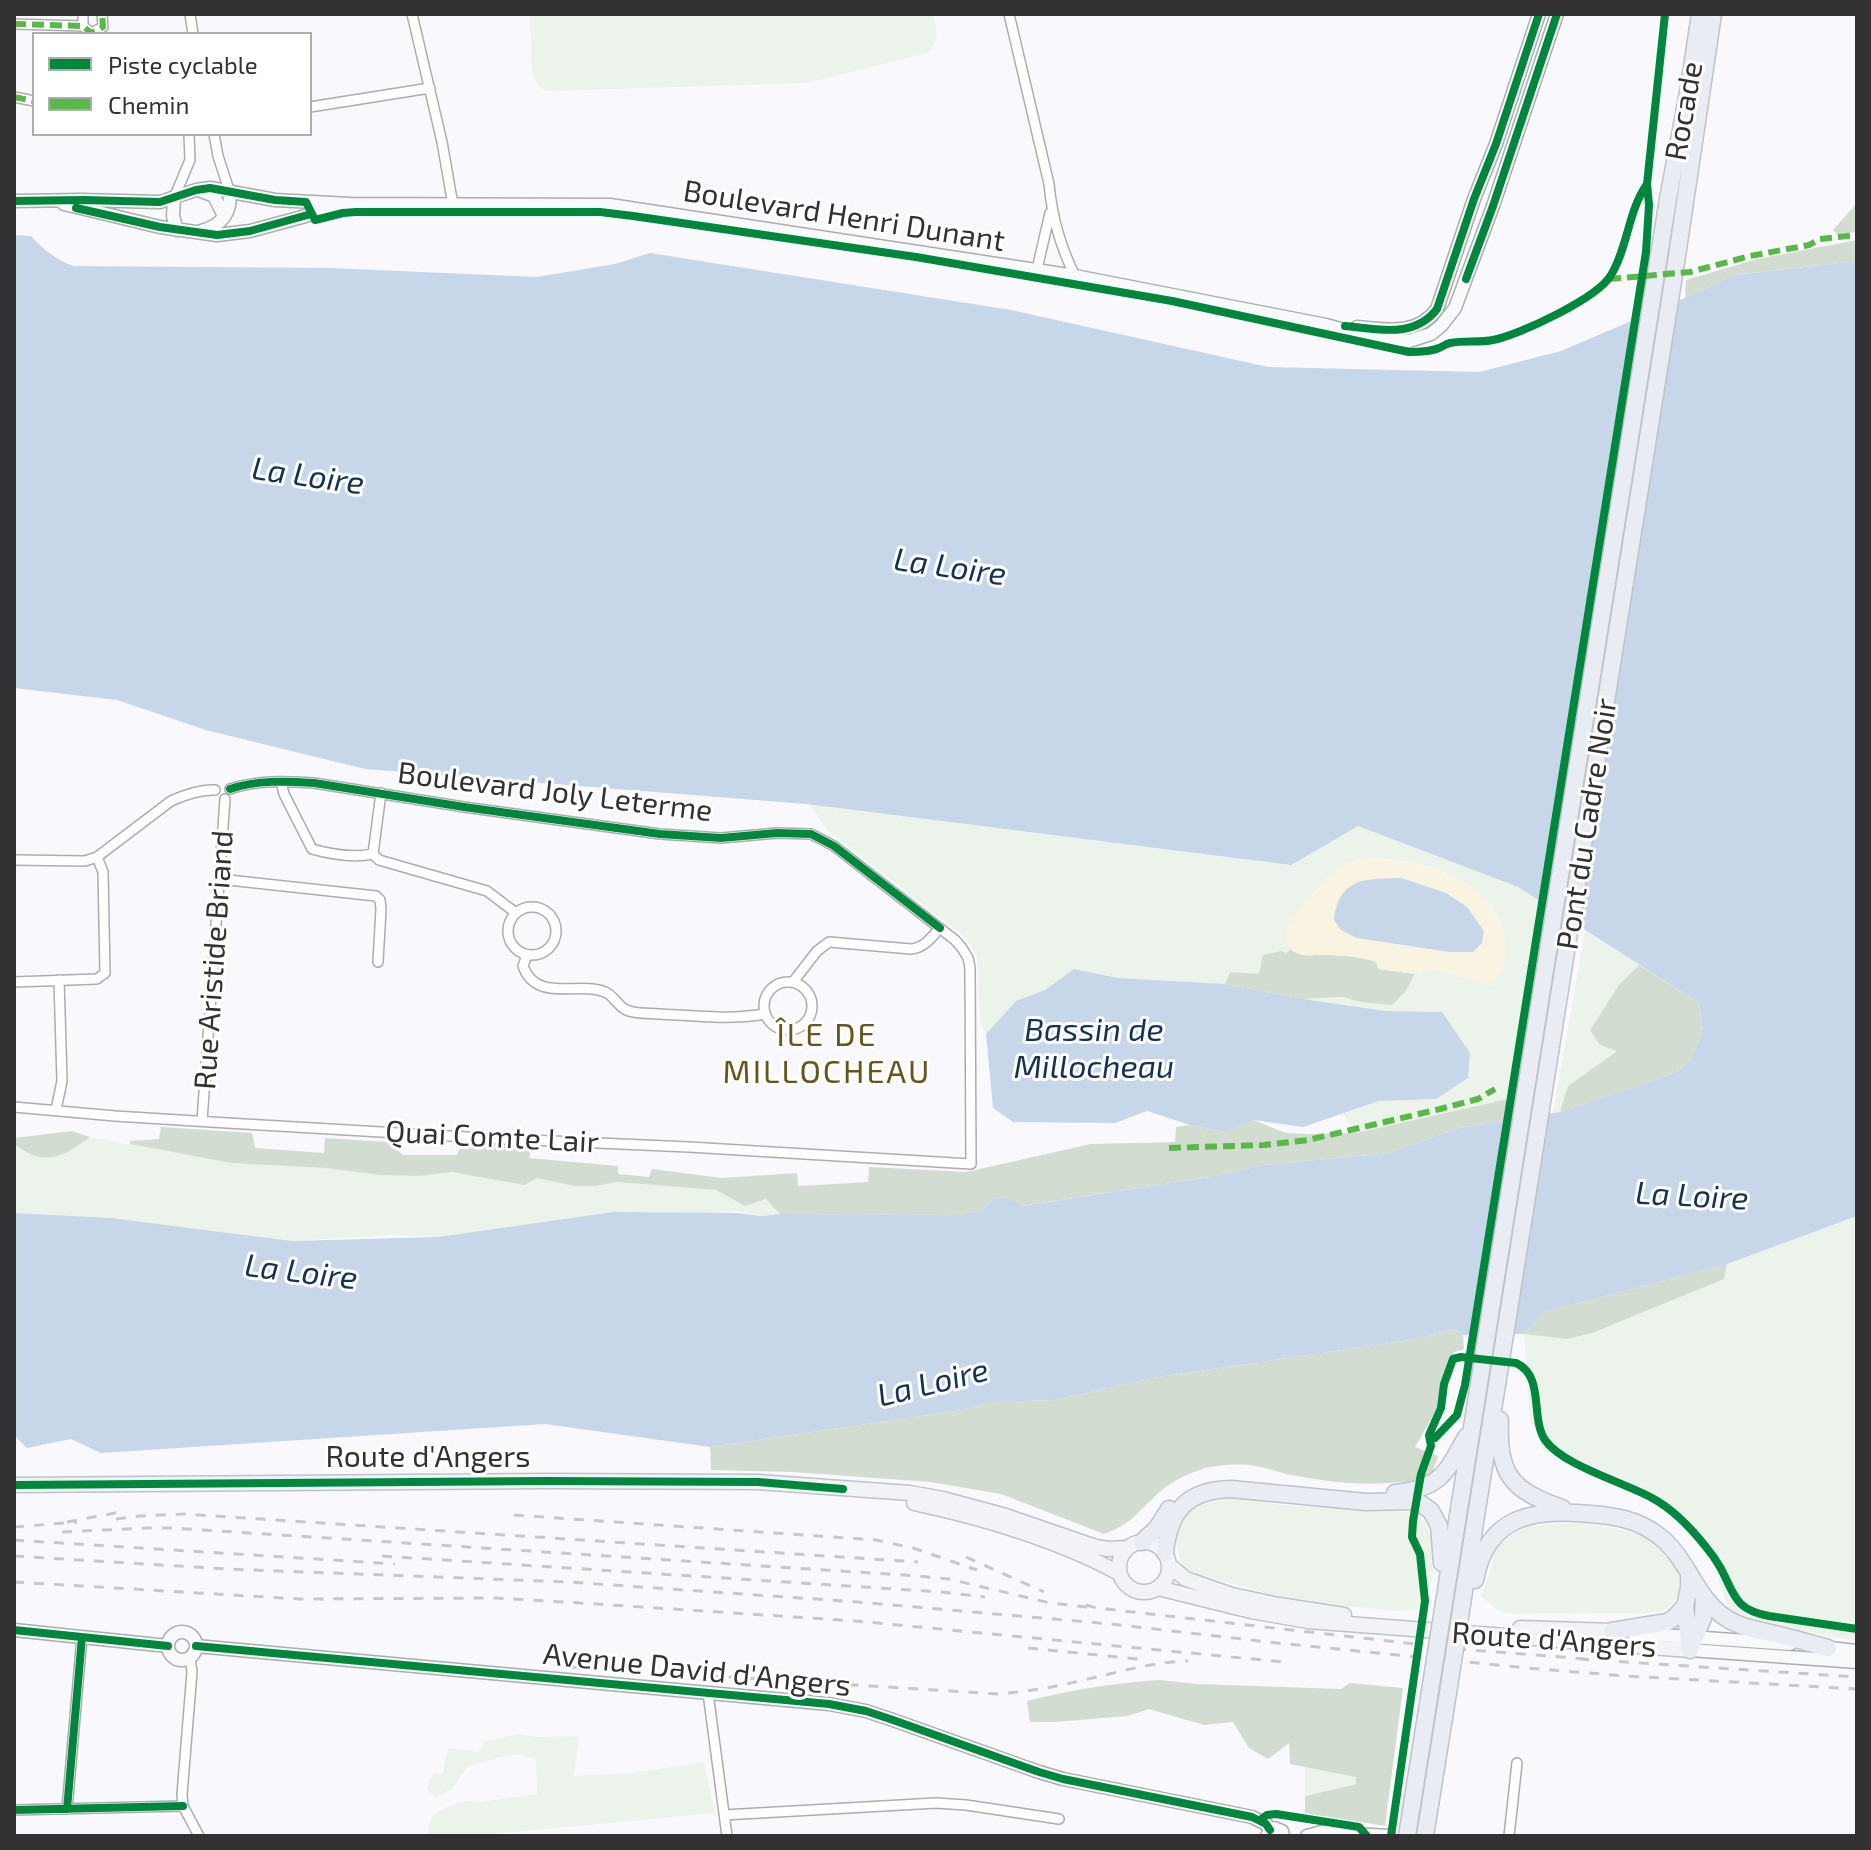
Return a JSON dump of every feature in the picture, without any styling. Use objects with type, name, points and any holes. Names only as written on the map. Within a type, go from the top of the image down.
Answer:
[{"type":"highway","points":[[1668,199],[1690,14]]},
{"type":"highway","name":"Rocade","points":[[1659,254],[1700,14]]},
{"type":"highway","name":"Pont du Cadre Noir","points":[[1500,1392],[1500,1370],[1713,14]]},
{"type":"highway","name":"Pont du Cadre Noir","points":[[1444,1603],[1659,254]]},
{"type":"highway","points":[[1500,1392],[1499,1441],[1508,1474],[1525,1493],[1571,1512]]},
{"type":"highway","points":[[1466,1604],[1500,1392]]},
{"type":"highway","points":[[1135,1545],[1157,1528],[1180,1497],[1200,1485],[1213,1482],[1366,1494],[1420,1488],[1431,1484],[1448,1469],[1472,1425]]},
{"type":"highway","points":[[1168,1560],[1168,1532],[1177,1513],[1194,1497],[1215,1490],[1366,1502],[1410,1501],[1426,1506],[1439,1526],[1444,1603],[1407,1836]]},
{"type":"highway","points":[[1426,1828],[1458,1632],[1466,1604],[1481,1556],[1493,1537],[1516,1519],[1571,1512],[1615,1516],[1644,1526],[1669,1544],[1704,1597],[1722,1616],[1734,1623],[1828,1648]]},
{"type":"highway","points":[[1689,1573],[1685,1606],[1691,1641]]},
{"type":"highway","points":[[1691,1641],[1703,1618],[1704,1597]]},
{"type":"highway","points":[[1612,1631],[1667,1622],[1685,1606]]},
{"type":"main road","points":[[1326,325],[1407,329],[1425,322],[1437,309],[1539,14]]},
{"type":"main road","points":[[1326,325],[1374,338],[1409,341],[1431,334],[1449,317],[1493,206],[1557,14]]},
{"type":"main road","points":[[14,201],[160,202],[210,188],[275,200],[350,204]]},
{"type":"main road","points":[[196,190],[214,196],[224,216]]},
{"type":"main road","points":[[194,233],[213,228],[224,216],[230,206],[229,190]]},
{"type":"main road","points":[[174,198],[172,211],[177,230]]},
{"type":"main road","points":[[57,202],[177,230],[217,235],[242,232],[350,204]]},
{"type":"main road","name":"Boulevard Henri Dunant","points":[[350,204],[610,205],[1037,269],[1326,325]]},
{"type":"main road","name":"Route d'Angers","points":[[14,1485],[758,1482],[910,1493],[959,1502],[1021,1520],[1096,1547],[1108,1549],[1135,1545]]},
{"type":"main road","name":"Route d'Angers","points":[[843,1489],[971,1517],[1061,1547],[1119,1573]]},
{"type":"main road","points":[[1155,1544],[1168,1560],[1167,1579],[1158,1588],[1143,1593],[1128,1587],[1119,1573],[1121,1555],[1135,1545],[1155,1544]]},
{"type":"main road","name":"Route d'Angers","points":[[1168,1560],[1186,1579],[1213,1589],[1309,1610],[1451,1624],[1612,1631],[1857,1662]]},
{"type":"main road","name":"Route d'Angers","points":[[1158,1588],[1240,1609],[1308,1621],[1857,1651]]},
{"type":"main road","points":[[14,1630],[168,1646]]},
{"type":"main road","points":[[184,1632],[193,1637],[193,1652],[180,1660],[175,1658],[169,1651],[170,1638],[184,1632]]},
{"type":"main road","name":"Avenue David d'Angers","points":[[193,1652],[829,1704],[866,1711],[1039,1772],[1239,1813],[1260,1820],[1266,1824],[1269,1833],[1278,1829],[1283,1836]]},
{"type":"main road","points":[[1307,1836],[1329,1830],[1389,1836]]},
{"type":"street","points":[[83,14],[88,31]]},
{"type":"street","points":[[14,24],[88,31],[103,27],[102,14]]},
{"type":"street","points":[[412,14],[442,142],[453,205]]},
{"type":"street","points":[[1009,14],[1049,184],[1051,209],[1062,252],[1075,276]]},
{"type":"street","points":[[312,107],[430,88]]},
{"type":"street","points":[[174,198],[190,160],[189,136]]},
{"type":"street","points":[[214,136],[229,190]]},
{"type":"street","points":[[1037,269],[1051,209]]},
{"type":"street","points":[[281,782],[312,849],[363,856],[373,854]]},
{"type":"street","name":"Boulevard Joly Leterme","points":[[230,789],[250,783],[314,783],[698,838],[811,834],[834,846],[940,928],[962,948],[968,958],[971,1164]]},
{"type":"street","points":[[226,784],[230,795],[225,799],[217,797],[215,790],[226,784]]},
{"type":"street","points":[[14,860],[85,861],[97,857],[171,801],[205,790],[215,790]]},
{"type":"street","points":[[373,854],[381,793]]},
{"type":"street","name":"Rue Aristide Briand","points":[[202,1121],[225,799]]},
{"type":"street","points":[[373,854],[379,860],[487,891],[516,913]]},
{"type":"street","points":[[14,982],[97,979],[105,973],[103,872],[97,857]]},
{"type":"street","points":[[219,879],[376,896],[381,909],[378,962]]},
{"type":"street","points":[[536,908],[552,918],[555,936],[547,949],[527,955],[513,946],[509,939],[509,923],[516,913],[522,909],[536,908]]},
{"type":"street","points":[[793,982],[817,951],[829,942],[919,948],[940,928]]},
{"type":"street","points":[[527,955],[523,966],[534,983],[546,988],[607,993],[627,1011],[745,1018],[765,1014]]},
{"type":"street","points":[[56,1110],[62,1081],[59,980]]},
{"type":"street","points":[[783,982],[801,985],[812,1001],[808,1020],[796,1030],[782,1030],[765,1014],[768,992],[783,982]]},
{"type":"street","name":"Quai Comte Lair","points":[[14,1107],[115,1116],[971,1164]]},
{"type":"street","points":[[67,1809],[82,1637]]},
{"type":"street","points":[[193,1652],[183,1806],[199,1836]]},
{"type":"street","points":[[708,1693],[727,1836]]},
{"type":"street","points":[[1509,1836],[1517,1763]]},
{"type":"street","points":[[724,1815],[936,1803],[1059,1819]]},
{"type":"street","points":[[14,1810],[183,1806]]},
{"type":"shaded area","points":[[530,14],[933,14],[936,35],[927,53],[806,83],[547,91],[538,86],[532,72]]},
{"type":"shaded area","points":[[1857,203],[1857,232],[1837,234],[1833,230]]},
{"type":"shaded area","points":[[1857,240],[1857,261],[1734,275],[1685,298],[1686,280],[1757,259]]},
{"type":"shaded area","points":[[810,805],[1290,865],[1358,826],[1517,887],[1540,901],[1508,1099],[1356,1133],[1343,1114],[1379,1101],[1436,1099],[1442,1012],[1386,1011],[1303,999],[1343,997],[1360,1002],[1405,992],[1415,974],[1427,969],[1489,985],[1493,982],[1502,968],[1505,946],[1497,916],[1478,892],[1437,869],[1365,857],[1288,945],[1291,949],[1259,974],[1230,972],[1225,984],[1118,978],[1074,969],[1045,990],[1016,1001],[986,1034],[980,1021],[977,957],[966,938],[828,831]]},
{"type":"shaded area","points":[[1585,931],[1639,965],[1619,985],[1618,1050],[1568,1086],[1560,1112],[1553,1113]]},
{"type":"shaded area","points":[[1291,949],[1307,955],[1364,958],[1377,962],[1379,969],[1415,974],[1405,992],[1392,1005],[1343,997],[1303,999],[1225,984],[1230,972],[1259,974],[1263,955],[1281,951],[1286,953]]},
{"type":"shaded area","points":[[1639,965],[1699,1003],[1703,1032],[1690,1061],[1673,1074],[1560,1112],[1568,1086],[1617,1051],[1600,1045],[1590,1030],[1619,985]]},
{"type":"shaded area","points":[[1508,1099],[1504,1121],[1460,1128],[1390,1153],[1264,1165],[1210,1177],[1021,1206],[1007,1197],[994,1199],[983,1210],[959,1215],[780,1214],[766,1199],[745,1206],[716,1190],[616,1182],[574,1186],[537,1178],[524,1185],[452,1172],[419,1176],[381,1175],[325,1168],[231,1163],[130,1144],[130,1141],[159,1139],[161,1127],[252,1133],[255,1148],[324,1153],[325,1138],[387,1142],[403,1155],[457,1155],[462,1142],[532,1144],[529,1158],[618,1166],[618,1174],[649,1177],[652,1169],[722,1178],[797,1173],[798,1186],[868,1182],[869,1167],[966,1172],[1091,1144],[1175,1142],[1176,1127],[1190,1125],[1225,1132],[1253,1120],[1286,1133],[1356,1133]]},
{"type":"shaded area","points":[[72,1131],[90,1137],[61,1155],[34,1156],[14,1144],[14,1138]]},
{"type":"shaded area","points":[[90,1137],[231,1163],[325,1168],[381,1175],[419,1176],[452,1172],[524,1185],[537,1178],[574,1186],[616,1182],[716,1190],[745,1206],[766,1199],[780,1214],[761,1216],[737,1211],[707,1214],[613,1212],[438,1237],[393,1235],[292,1241],[111,1218],[14,1213],[14,1144],[27,1154],[76,1148]]},
{"type":"shaded area","points":[[1857,1216],[1857,1641],[1742,1619],[1727,1606],[1708,1545],[1681,1513],[1663,1499],[1583,1461],[1544,1451],[1530,1419],[1524,1334],[1567,1339],[1723,1279],[1727,1264]]},
{"type":"shaded area","points":[[1727,1264],[1724,1279],[1592,1333],[1567,1339],[1524,1334],[1544,1312]]},
{"type":"shaded area","points":[[1453,1329],[1463,1335],[1464,1349],[1454,1352],[1441,1400],[1415,1447],[1438,1456],[1431,1477],[1397,1482],[1348,1483],[1249,1465],[1212,1467],[1172,1483],[1130,1520],[1104,1534],[1001,1494],[930,1482],[792,1472],[711,1470],[710,1447],[962,1410],[992,1402],[1054,1400],[1158,1377],[1410,1340]]},
{"type":"shaded area","points":[[1229,1495],[1279,1505],[1408,1512],[1425,1521],[1434,1547],[1433,1577],[1419,1609],[1401,1611],[1336,1605],[1270,1594],[1196,1574],[1180,1565],[1176,1539],[1183,1516],[1201,1499]]},
{"type":"shaded area","points":[[1583,1523],[1631,1532],[1659,1545],[1676,1569],[1679,1590],[1673,1604],[1663,1610],[1646,1613],[1511,1614],[1499,1611],[1481,1596],[1492,1565],[1493,1550],[1512,1534],[1529,1526]]},
{"type":"shaded area","points":[[1159,1680],[1341,1689],[1350,1683],[1403,1688],[1385,1826],[1305,1813],[1305,1796],[1356,1784],[1356,1777],[1290,1764],[1289,1743],[1268,1759],[1249,1748],[1233,1722],[1204,1725],[1149,1709],[1128,1716],[1030,1722],[1027,1701],[1093,1688]]},
{"type":"shaded area","points":[[519,1734],[536,1737],[579,1736],[574,1776],[632,1773],[704,1762],[715,1813],[473,1836],[426,1836],[433,1815],[447,1807],[467,1801],[537,1794],[536,1760],[519,1754],[467,1767],[452,1789],[436,1797],[427,1790],[434,1774],[443,1773],[448,1748],[479,1752],[485,1741]]},
{"type":"shaded area","points":[[1305,1766],[1356,1777],[1357,1783],[1305,1796]]},
{"type":"sand","points":[[1365,857],[1437,870],[1469,885],[1482,897],[1498,919],[1505,941],[1503,962],[1493,982],[1489,985],[1427,969],[1415,974],[1378,969],[1376,962],[1363,958],[1305,955],[1293,951],[1286,934],[1296,914],[1332,873]],"holes":[[[1467,907],[1484,931],[1449,952],[1356,938]]]},
{"type":"water","name":"La Loire","points":[[14,235],[31,236],[51,254],[74,266],[330,268],[537,277],[615,264],[650,253],[1011,310],[1268,367],[1480,372],[1561,351],[1734,275],[1857,261],[1857,1216],[1727,1264],[1544,1312],[1524,1334],[1463,1335],[1453,1329],[1410,1340],[1158,1377],[1054,1400],[992,1402],[962,1410],[710,1447],[545,1424],[101,1453],[71,1439],[27,1448],[14,1435],[14,1213],[111,1218],[292,1241],[438,1237],[613,1212],[761,1216],[959,1215],[983,1210],[994,1199],[1007,1197],[1022,1206],[1210,1177],[1264,1165],[1390,1153],[1460,1128],[1560,1112],[1673,1074],[1690,1061],[1703,1032],[1699,1003],[1518,887],[1358,826],[1291,865],[806,804],[365,769],[206,730],[117,700],[14,688]]},
{"type":"water","points":[[1401,878],[1446,893],[1467,907],[1484,931],[1482,943],[1473,952],[1449,952],[1357,938],[1341,930],[1334,920],[1337,906],[1348,888],[1365,880]]},
{"type":"water","name":"Bassin de Millocheau","points":[[1074,969],[1118,978],[1225,984],[1386,1011],[1442,1012],[1470,1053],[1468,1078],[1436,1099],[1379,1101],[1303,1127],[1253,1120],[1225,1132],[1147,1111],[1115,1123],[1013,1122],[993,1108],[986,1034],[1016,1001],[1045,990]]},
{"type":"railway","points":[[67,1522],[126,1511]]},
{"type":"railway","points":[[116,1519],[184,1514],[918,1562]]},
{"type":"railway","points":[[514,1515],[876,1540],[913,1548],[977,1570]]},
{"type":"railway","points":[[14,1527],[77,1522]]},
{"type":"railway","points":[[62,1532],[172,1528],[918,1576],[949,1579],[1050,1603],[1097,1608]]},
{"type":"railway","points":[[14,1540],[395,1564]]},
{"type":"railway","points":[[14,1556],[227,1569],[569,1582],[858,1602],[1111,1624],[1526,1668],[1857,1689]]},
{"type":"railway","points":[[382,1556],[985,1597]]},
{"type":"railway","points":[[966,1557],[1044,1592]]},
{"type":"railway","points":[[14,1582],[300,1599],[495,1598],[580,1603],[856,1621],[1284,1662]]},
{"type":"railway","points":[[1086,1605],[1424,1645]]},
{"type":"railway","points":[[1028,1648],[1147,1660]]},
{"type":"railway","points":[[1456,1649],[1587,1659]]},
{"type":"railway","points":[[1579,1659],[1857,1677]]},
{"type":"railway","points":[[569,1667],[998,1694],[1188,1661]]},
{"type":"marked path","points":[[93,32],[103,27],[102,14]]},
{"type":"marked path","points":[[14,24],[83,26],[90,32]]},
{"type":"marked path","points":[[14,97],[32,101]]},
{"type":"marked path","points":[[1609,279],[1690,272],[1809,245],[1820,239],[1857,235]]},
{"type":"marked path","points":[[1169,1148],[1264,1145],[1308,1140],[1478,1099],[1495,1089]]},
{"type":"cycle path","points":[[1345,326],[1382,330],[1406,328],[1417,325],[1437,309],[1539,14]]},
{"type":"cycle path","points":[[1466,279],[1557,14]]},
{"type":"cycle path","points":[[1430,1439],[1435,1438],[1457,1415],[1465,1385],[1646,252],[1647,184],[1665,14]]},
{"type":"cycle path","points":[[14,201],[160,202],[210,188],[275,200],[306,202],[315,220],[356,212],[600,212],[916,257],[1172,301],[1413,352],[1432,350],[1450,343],[1505,337],[1557,314],[1591,294],[1611,275],[1617,264],[1636,206],[1647,184]]},
{"type":"cycle path","points":[[76,208],[160,227],[217,235],[250,231],[311,214]]},
{"type":"cycle path","points":[[230,789],[261,783],[314,783],[660,834],[721,838],[777,833],[811,834],[834,846],[940,928]]},
{"type":"cycle path","points":[[1391,1836],[1425,1601],[1420,1554],[1412,1537],[1413,1521],[1421,1474],[1431,1446],[1429,1435],[1441,1408],[1444,1384],[1453,1359],[1461,1357],[1516,1363],[1525,1369],[1534,1387],[1541,1431],[1553,1449],[1579,1465],[1660,1502],[1674,1513],[1710,1552],[1742,1605],[1769,1616],[1857,1629]]},
{"type":"cycle path","points":[[14,1485],[758,1482],[843,1489]]},
{"type":"cycle path","points":[[14,1630],[168,1646]]},
{"type":"cycle path","points":[[67,1809],[82,1637]]},
{"type":"cycle path","points":[[196,1646],[829,1704],[866,1711],[1063,1779],[1252,1817],[1266,1824],[1270,1830]]},
{"type":"cycle path","points":[[14,1810],[183,1806]]},
{"type":"cycle path","points":[[1260,1820],[1276,1814],[1359,1827],[1366,1835]]},
{"type":"district","name":"ÎLE DE MILLOCHEAU","points":[[827,1054]]}]
